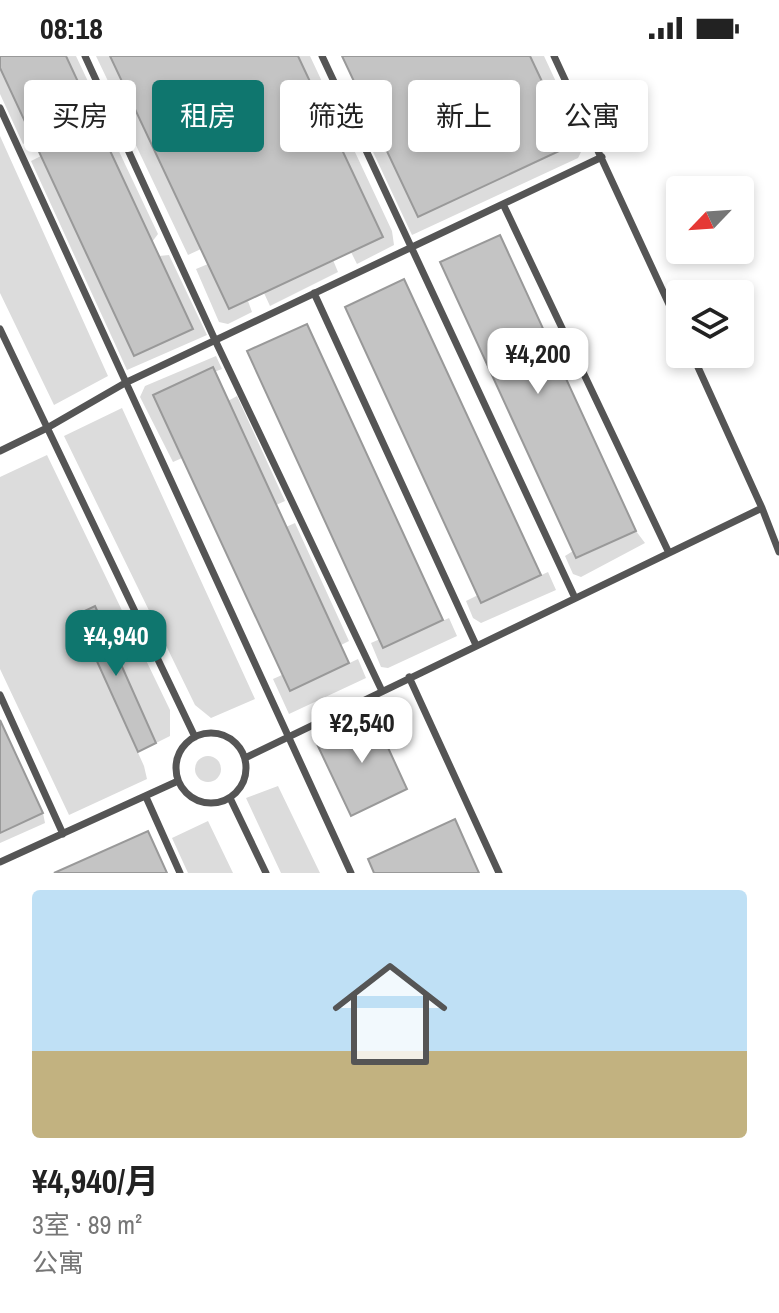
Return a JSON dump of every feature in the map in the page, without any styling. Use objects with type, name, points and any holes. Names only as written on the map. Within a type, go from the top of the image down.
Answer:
[{"type":"lane","points":[[85,56],[215,340],[382,691]]},
{"type":"lane","points":[[322,56],[575,598]]},
{"type":"lane","points":[[554,56],[666,297]]},
{"type":"lane","points":[[0,108],[351,873]]},
{"type":"lane","points":[[0,451],[125,383],[602,157]]},
{"type":"lane","points":[[503,204],[669,553]]},
{"type":"lane","points":[[314,293],[476,645]]},
{"type":"lane","points":[[0,329],[195,737]]},
{"type":"lane","points":[[698,368],[779,552]]},
{"type":"lane","points":[[245,758],[762,508]]},
{"type":"lane","points":[[409,677],[499,873]]},
{"type":"lane","points":[[0,695],[63,834]]},
{"type":"lane","points":[[211,733],[222,735],[240,748],[245,758],[244,780],[230,798],[218,803],[194,799],[178,781],[177,757],[182,747],[195,737],[211,733]]},
{"type":"lane","points":[[0,862],[178,781]]},
{"type":"lane","points":[[146,797],[180,873]]},
{"type":"lane","points":[[230,798],[266,873]]},
{"type":"shaded area","points":[[66,56],[76,56],[87,80],[77,80]]},
{"type":"shaded area","points":[[96,56],[110,56],[122,80],[107,80]]},
{"type":"shaded area","points":[[298,56],[310,56],[321,80],[309,80]]},
{"type":"shaded area","points":[[530,56],[544,56],[555,80],[541,80]]},
{"type":"shaded area","points":[[0,68],[24,120],[23,144],[0,94]]},
{"type":"shaded area","points":[[136,114],[201,249],[188,255],[136,145]]},
{"type":"shaded area","points":[[0,136],[108,376],[54,405],[0,293]]},
{"type":"shaded area","points":[[110,152],[119,152],[158,234],[152,242]]},
{"type":"shaded area","points":[[343,152],[355,152],[392,231],[394,245],[357,264],[351,252],[383,236]]},
{"type":"shaded area","points":[[373,152],[387,152],[418,217],[557,152],[581,152],[578,158],[412,235]]},
{"type":"shaded area","points":[[41,156],[134,356],[159,256],[169,255],[207,335],[127,370],[31,161]]},
{"type":"shaded area","points":[[333,260],[338,272],[270,306],[264,293]]},
{"type":"shaded area","points":[[208,264],[229,309],[248,301],[252,312],[228,324],[219,322],[196,269]]},
{"type":"shaded area","points":[[216,356],[222,369],[153,395],[182,458],[173,462],[140,397],[145,386]]},
{"type":"shaded area","points":[[237,396],[285,501],[276,505],[228,401]]},
{"type":"shaded area","points":[[122,408],[255,699],[211,718],[195,705],[64,436]]},
{"type":"shaded area","points":[[47,455],[170,710],[170,736],[156,743],[95,606],[76,615],[144,766],[147,779],[69,815],[0,669],[0,477]]},
{"type":"shaded area","points":[[295,523],[349,641],[341,645],[286,527]]},
{"type":"shaded area","points":[[636,531],[645,543],[581,577],[573,574],[565,556],[573,551],[577,558]]},
{"type":"shaded area","points":[[548,572],[556,590],[481,623],[473,618],[466,601],[478,595],[482,602]]},
{"type":"shaded area","points":[[449,618],[457,636],[388,668],[381,667],[371,643],[380,639],[384,647]]},
{"type":"shaded area","points":[[358,659],[366,678],[289,714],[273,679],[282,675],[290,691]]},
{"type":"shaded area","points":[[208,756],[217,760],[221,769],[217,778],[208,782],[199,778],[195,769],[199,760]]},
{"type":"shaded area","points":[[278,786],[320,873],[281,873],[246,798]]},
{"type":"shaded area","points":[[43,813],[45,823],[0,843],[0,833]]},
{"type":"shaded area","points":[[208,821],[233,873],[188,873],[172,838]]},
{"type":"building","points":[[0,56],[66,56],[77,80],[24,80],[24,120],[0,68]]},
{"type":"building","points":[[110,56],[298,56],[309,80],[280,80],[280,152],[343,152],[383,237],[229,309],[155,152],[264,152],[264,80],[152,80],[152,145],[136,111],[136,80],[121,80]]},
{"type":"building","points":[[342,56],[530,56],[541,80],[536,80],[536,152],[557,152],[418,217],[387,152],[392,152],[392,80],[353,80]]},
{"type":"building","points":[[39,152],[111,152],[193,329],[134,356]]},
{"type":"building","points":[[500,235],[636,531],[576,558],[440,262]]},
{"type":"building","points":[[404,279],[541,575],[481,603],[345,307]]},
{"type":"building","points":[[307,324],[443,620],[383,648],[247,351]]},
{"type":"building","points":[[213,367],[349,663],[290,691],[153,395]]},
{"type":"building","points":[[95,606],[156,743],[138,752],[76,615]]},
{"type":"building","points":[[373,715],[407,789],[351,816],[316,742]]},
{"type":"building","points":[[0,720],[43,813],[0,833]]},
{"type":"building","points":[[455,819],[479,873],[374,873],[368,859]]},
{"type":"building","points":[[148,831],[167,873],[54,873]]}]
